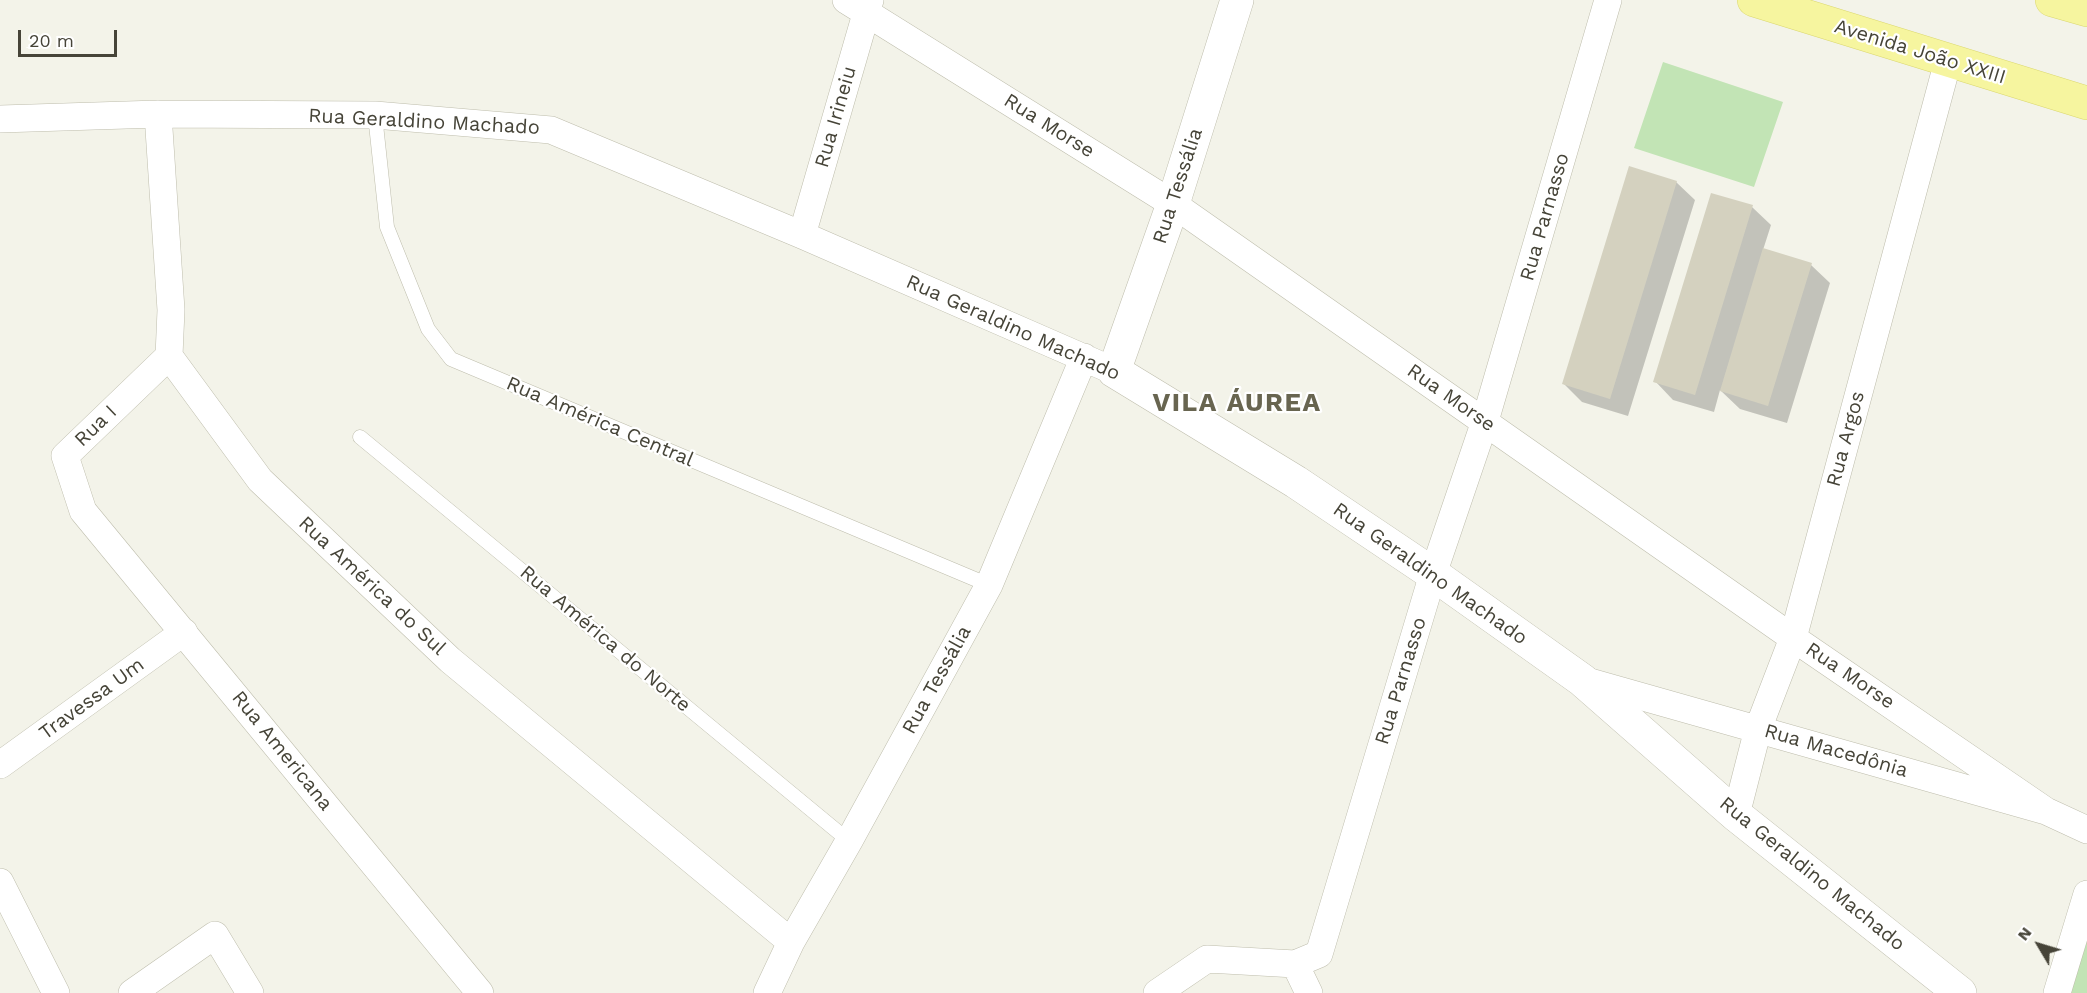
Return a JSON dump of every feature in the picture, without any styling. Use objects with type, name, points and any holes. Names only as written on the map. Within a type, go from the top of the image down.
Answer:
[{"type":"main road","name":"Avenida João XXIII","points":[[1754,0],[2087,103]]},
{"type":"main road","points":[[2052,0],[2087,10]]},
{"type":"street","name":"Rua Tessália","points":[[1114,371],[1173,204],[1237,0]]},
{"type":"street","name":"Rua Parnasso","points":[[1295,964],[1319,954],[1432,574],[1485,421],[1608,0]]},
{"type":"street","name":"Rua Morse","points":[[861,4],[1173,204],[1793,638],[2046,811]]},
{"type":"street","name":"Rua Irineiu","points":[[802,235],[861,4]]},
{"type":"street","name":"Rua Argos","points":[[1736,815],[1758,729],[1793,638],[1948,61]]},
{"type":"street","name":"Rua Geraldino Machado","points":[[0,119],[158,114],[375,115],[551,130],[1084,357],[1114,371],[1296,482],[1582,680],[1736,815],[1960,993]]},
{"type":"street","points":[[158,114],[171,310],[169,356]]},
{"type":"street","name":"Rua I","points":[[83,511],[65,456],[169,356]]},
{"type":"street","name":"Rua América do Sul","points":[[169,356],[260,480],[450,660],[791,942]]},
{"type":"street","name":"Rua Tessália","points":[[776,989],[791,942],[849,842],[989,585],[1084,357]]},
{"type":"street","name":"Rua Americana","points":[[83,511],[480,993]]},
{"type":"street","name":"Travessa Um","points":[[0,765],[184,632]]},
{"type":"street","name":"Rua Macedônia","points":[[1582,680],[2046,811],[2087,830]]},
{"type":"street","points":[[0,882],[56,993]]},
{"type":"street","points":[[2057,993],[2087,894]]},
{"type":"street","points":[[132,993],[215,935],[249,993]]},
{"type":"street","points":[[1157,993],[1207,959],[1295,964],[1309,993]]},
{"type":"lane","name":"Rua América Central","points":[[375,115],[387,227],[428,329],[451,359],[989,585]]},
{"type":"lane","name":"Rua América do Norte","points":[[360,436],[849,842]]},
{"type":"green space","points":[[1663,62],[1783,102],[1754,187],[1634,148]]},
{"type":"green space","points":[[2087,917],[2087,993],[2065,993]]},
{"type":"building","points":[[1629,166],[1677,181],[1610,399],[1562,384]]},
{"type":"building","points":[[1711,193],[1753,205],[1695,395],[1653,382]]},
{"type":"building","points":[[1763,248],[1812,263],[1768,406],[1720,391]]},
{"type":"district","name":"VILA ÁUREA","points":[[1237,403]]}]
